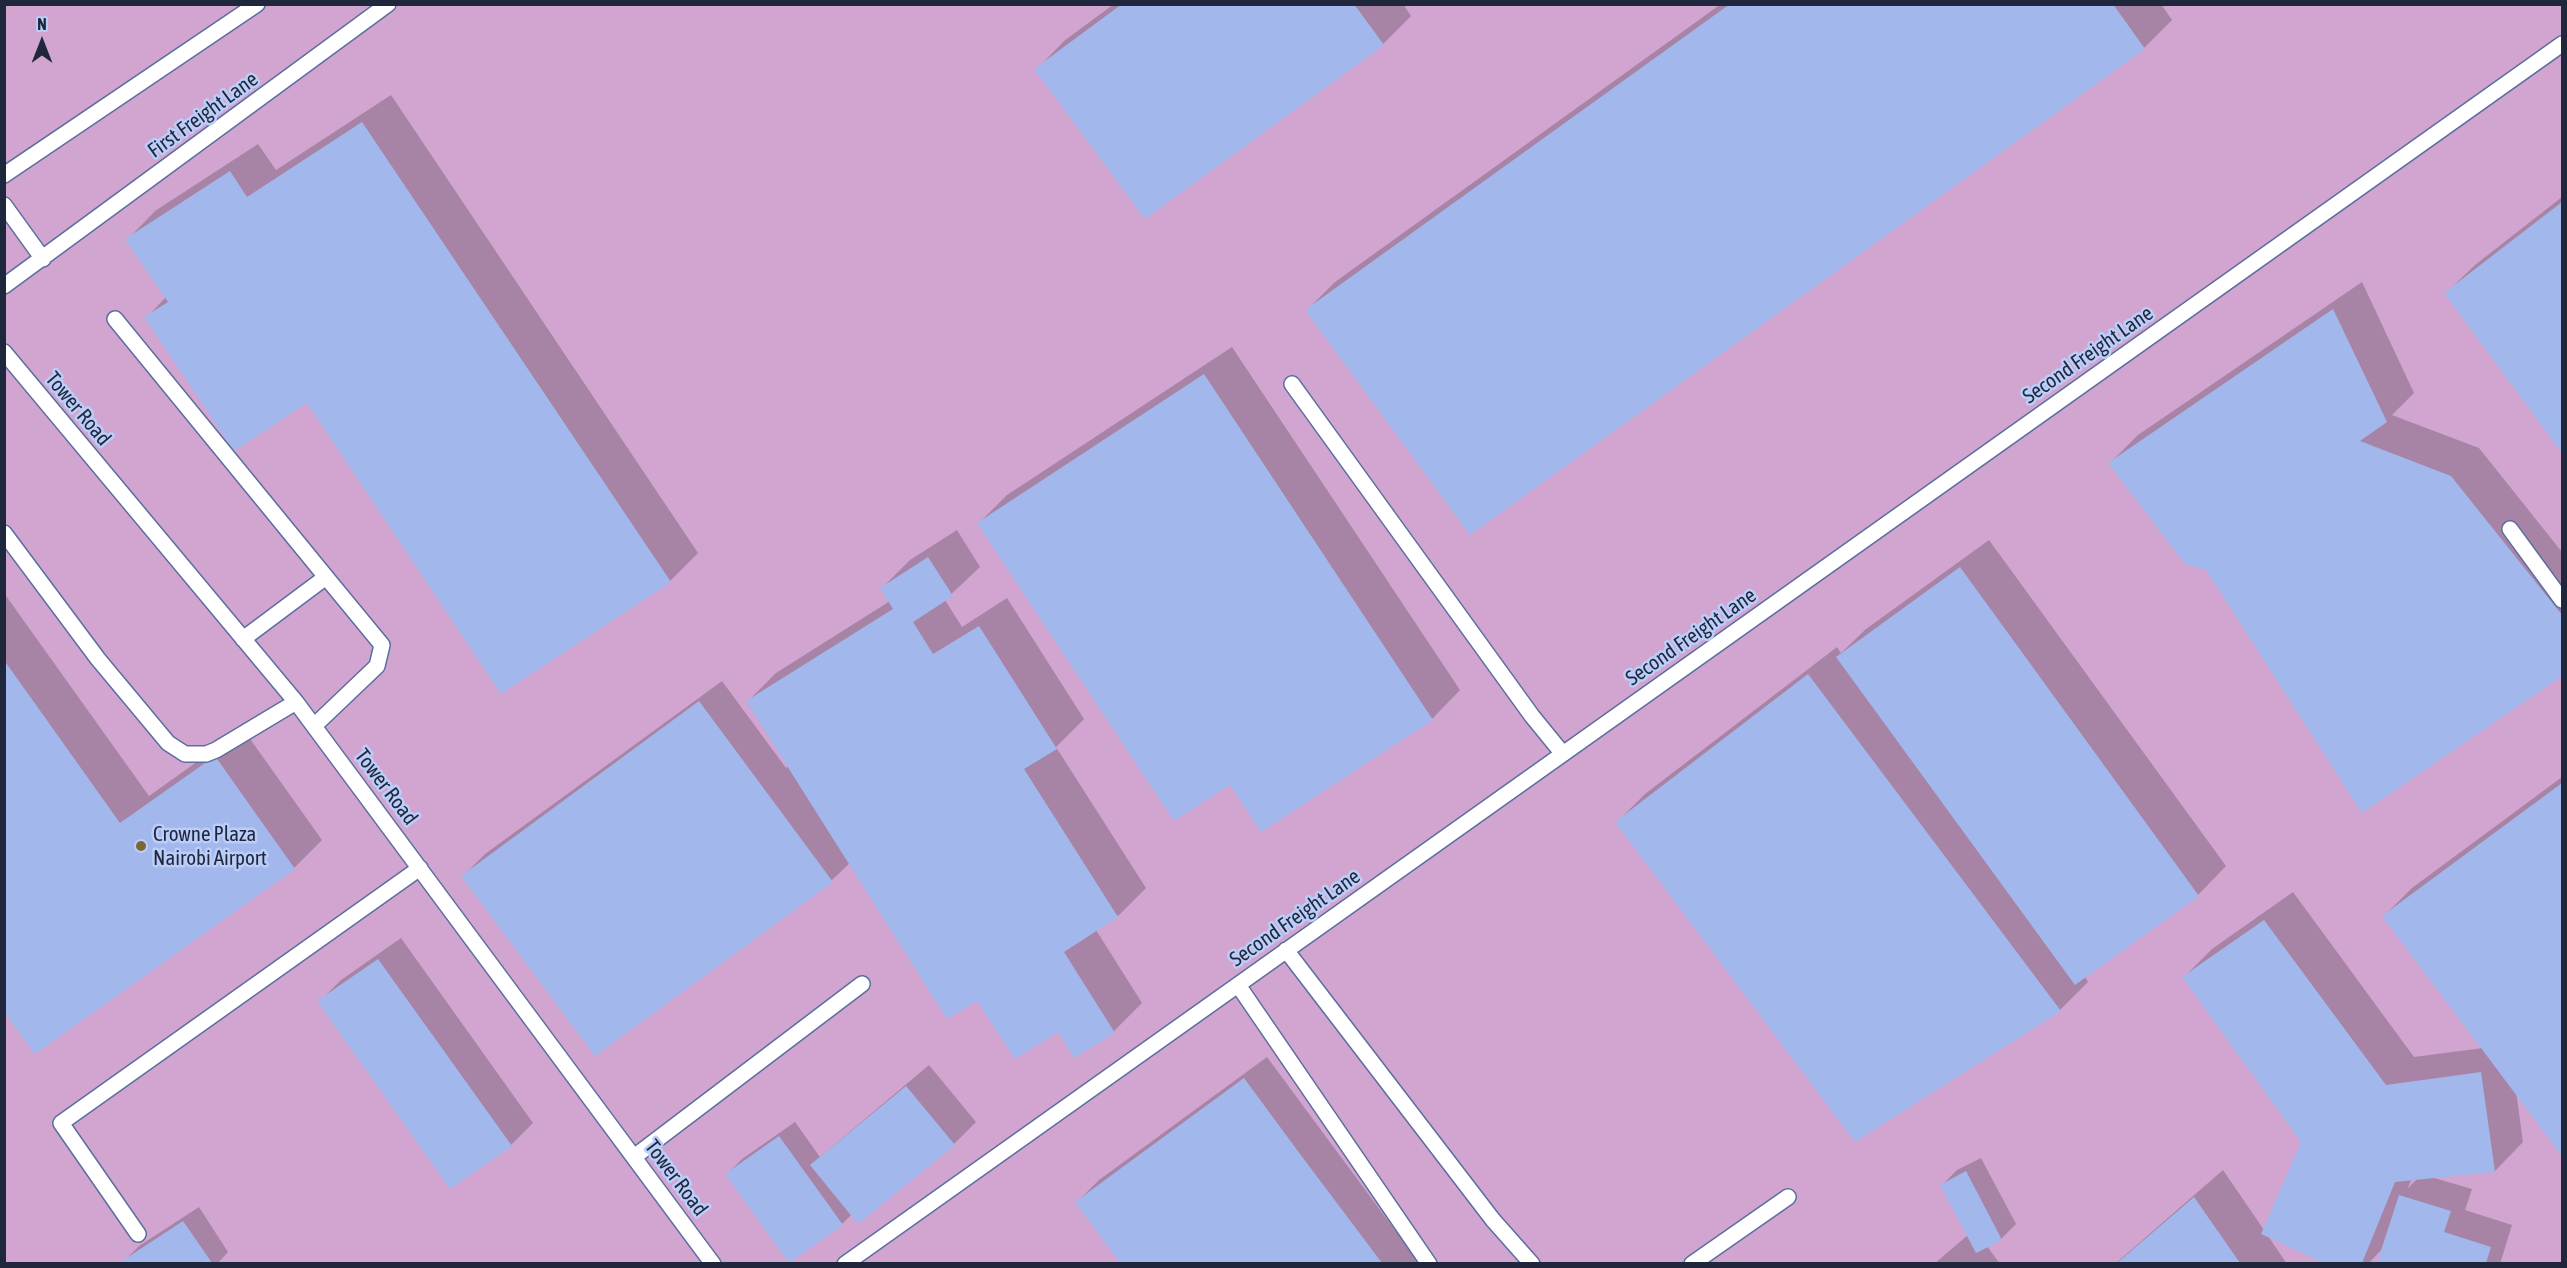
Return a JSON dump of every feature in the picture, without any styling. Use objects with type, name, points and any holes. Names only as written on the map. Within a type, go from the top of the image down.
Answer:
[{"type":"lane","points":[[4,175],[256,4]]},
{"type":"lane","name":"First Freight Lane","points":[[44,259],[388,4]]},
{"type":"lane","name":"Second Freight Lane","points":[[845,1263],[2562,44]]},
{"type":"lane","points":[[4,205],[44,259],[4,286]]},
{"type":"lane","points":[[115,319],[382,645],[382,655],[377,666],[314,726]]},
{"type":"lane","name":"Tower Road","points":[[4,352],[10,371],[296,702],[713,1263]]},
{"type":"lane","points":[[1292,384],[1532,716],[1563,754]]},
{"type":"lane","points":[[2511,529],[2562,600]]},
{"type":"lane","points":[[4,533],[98,659],[168,743],[184,754],[206,754],[216,750],[296,702]]},
{"type":"lane","points":[[243,639],[326,578]]},
{"type":"lane","points":[[138,1234],[61,1123],[420,868]]},
{"type":"lane","points":[[1286,950],[1493,1220],[1532,1263]]},
{"type":"lane","points":[[634,1157],[862,984]]},
{"type":"lane","points":[[1238,985],[1429,1263]]},
{"type":"lane","points":[[1692,1263],[1788,1197]]},
{"type":"shaded area","points":[[5,5],[2562,5],[2562,1263],[5,1263]]},
{"type":"building","points":[[1122,4],[1354,4],[1384,45],[1145,219],[1034,69]]},
{"type":"building","points":[[1730,4],[2113,4],[2145,49],[1470,535],[1305,310]]},
{"type":"building","points":[[362,122],[671,582],[501,694],[307,403],[234,451],[144,317],[168,302],[125,239],[230,171],[247,197]]},
{"type":"building","points":[[2562,202],[2562,453],[2444,293]]},
{"type":"building","points":[[2333,309],[2387,422],[2360,441],[2451,476],[2562,615],[2562,676],[2362,813],[2206,570],[2185,564],[2108,463]]},
{"type":"building","points":[[1204,374],[1433,720],[1261,832],[1230,785],[1174,821],[977,523]]},
{"type":"building","points":[[928,557],[953,596],[913,622],[933,654],[979,626],[1057,749],[1024,769],[1118,917],[1064,952],[1115,1033],[1074,1058],[1058,1032],[1015,1059],[977,1001],[947,1019],[746,701],[893,609],[880,588]]},
{"type":"building","points":[[1960,567],[2199,896],[2075,985],[1836,657]]},
{"type":"building","name":"Crowne Plaza Nairobi Airport","points":[[4,660],[120,823],[215,756],[295,869],[35,1054],[4,1012]]},
{"type":"building","points":[[1808,674],[2061,1011],[1855,1142],[1615,822]]},
{"type":"building","points":[[699,701],[833,882],[595,1056],[461,876]]},
{"type":"building","points":[[2562,783],[2562,1156],[2382,916]]},
{"type":"building","points":[[2264,920],[2386,1085],[2481,1072],[2495,1172],[2395,1182],[2362,1263],[2324,1263],[2261,1234],[2301,1142],[2182,977]]},
{"type":"building","points":[[378,959],[512,1146],[450,1189],[317,1001]]},
{"type":"building","points":[[1244,1078],[1382,1263],[1120,1263],[1075,1202]]},
{"type":"building","points":[[906,1086],[955,1145],[858,1224],[810,1165]]},
{"type":"building","points":[[779,1136],[843,1225],[789,1263],[725,1174]]},
{"type":"building","points":[[1966,1171],[2002,1240],[1976,1253],[1940,1185]]},
{"type":"building","points":[[2399,1195],[2451,1211],[2444,1232],[2491,1247],[2486,1263],[2377,1263]]},
{"type":"building","points":[[2194,1197],[2240,1263],[2117,1263]]},
{"type":"building","points":[[183,1221],[212,1263],[124,1263],[122,1261]]},
{"type":"place","name":"Crowne Plaza Nairobi Airport","points":[[141,846]]}]
